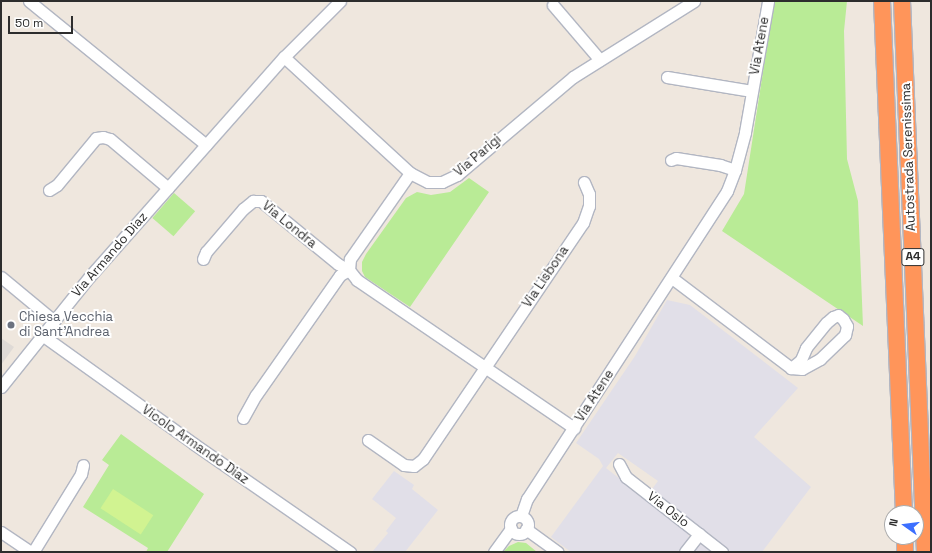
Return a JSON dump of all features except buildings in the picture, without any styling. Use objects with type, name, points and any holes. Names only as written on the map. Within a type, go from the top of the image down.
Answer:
[{"type":"highway","name":"Autostrada Serenissima","points":[[882,1],[904,505]]},
{"type":"highway","name":"Autostrada Serenissima","points":[[902,1],[925,552]]},
{"type":"street","points":[[29,1],[206,145]]},
{"type":"street","name":"Via Armando Diaz","points":[[1,386],[90,276],[284,57],[306,33],[340,1]]},
{"type":"street","name":"Via Parigi","points":[[284,57],[410,174],[421,180],[433,183],[442,182],[452,178],[573,77],[694,1]]},
{"type":"street","name":"Via Atene","points":[[494,552],[511,529],[512,520],[516,516],[521,516],[527,499],[722,202],[735,170],[752,92],[768,1]]},
{"type":"street","points":[[553,6],[600,60]]},
{"type":"street","name":"Via Atene","points":[[667,76],[752,92]]},
{"type":"street","points":[[49,190],[57,185],[96,138],[103,137],[110,139],[168,188]]},
{"type":"street","points":[[670,160],[676,158],[720,165],[735,170]]},
{"type":"street","points":[[410,174],[350,260],[349,270],[357,280],[574,428]]},
{"type":"street","name":"Via Lisbona","points":[[368,440],[404,466],[410,467],[418,464],[423,459],[587,216],[588,194],[584,182]]},
{"type":"street","name":"Via Londra","points":[[203,259],[206,252],[239,214],[249,204],[256,200],[264,204],[338,264],[349,270]]},
{"type":"street","points":[[243,418],[256,395],[340,275],[349,270]]},
{"type":"street","points":[[1,277],[54,321]]},
{"type":"street","points":[[672,278],[791,368],[802,369],[820,359],[845,335],[847,326],[843,319],[838,316],[833,317],[826,322],[806,348],[801,360],[791,368]]},
{"type":"street","name":"Vicolo Armando Diaz","points":[[42,335],[194,444],[350,552]]},
{"type":"street","name":"Via Oslo","points":[[619,464],[626,477],[722,552]]},
{"type":"street","points":[[1,532],[32,552],[81,474],[83,465]]},
{"type":"street","points":[[521,516],[527,521],[526,529]]},
{"type":"street","points":[[511,529],[518,533],[526,529]]},
{"type":"street","points":[[526,529],[558,552]]},
{"type":"street","points":[[685,552],[699,534]]},
{"type":"shaded area","points":[[667,300],[690,305],[798,388],[754,437],[811,487],[762,552],[731,552],[652,489],[658,481],[618,453],[606,468],[686,531],[689,536],[688,539],[679,552],[571,552],[551,537],[603,466],[599,459],[576,443],[635,356]]},
{"type":"shaded area","points":[[1,338],[14,347],[1,365]]},
{"type":"shaded area","points":[[394,471],[414,485],[412,489],[438,510],[405,552],[372,552],[388,533],[386,531],[396,518],[372,499]]},
{"type":"shaded area","points":[[699,543],[712,552],[692,552]]},
{"type":"green space","points":[[774,1],[847,1],[844,31],[847,159],[858,201],[863,326],[722,231],[744,194]]},
{"type":"green space","points":[[469,178],[489,192],[410,307],[365,277],[362,271],[362,262],[366,254],[406,198],[417,192],[431,195],[450,192]]},
{"type":"green space","points":[[174,193],[195,211],[173,236],[152,218]]},
{"type":"green space","points":[[121,434],[204,494],[167,552],[146,552],[148,548],[83,507],[109,465],[102,460]]},
{"type":"green space","points":[[113,489],[153,515],[141,534],[100,508]]},
{"type":"green space","points":[[518,542],[526,543],[537,552],[503,552],[509,546]]},
{"type":"place","name":"Chiesa Vecchia di Sant'Andrea","points":[[11,325]]}]
